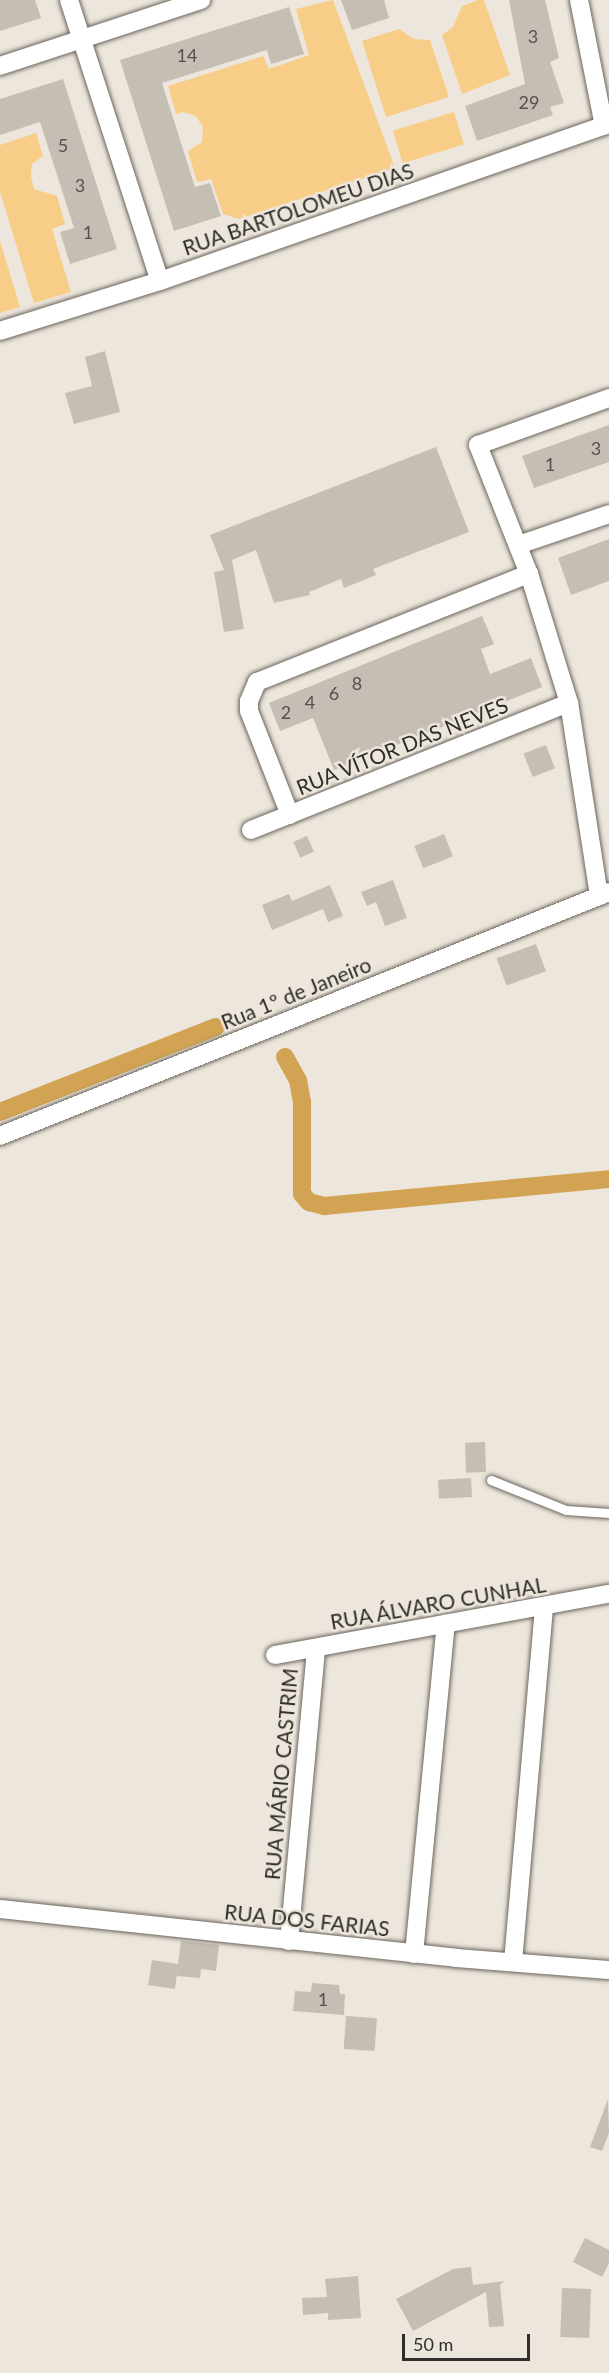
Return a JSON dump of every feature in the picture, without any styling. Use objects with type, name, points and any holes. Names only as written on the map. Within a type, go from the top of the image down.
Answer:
[{"type":"street","points":[[69,0],[160,281]]},
{"type":"street","points":[[0,66],[201,0]]},
{"type":"street","points":[[579,0],[607,125]]},
{"type":"street","name":"RUA BARTOLOMEU DIAS","points":[[0,331],[160,281],[607,125]]},
{"type":"street","points":[[604,894],[568,703],[529,574],[478,445],[609,398]]},
{"type":"street","points":[[518,545],[609,514]]},
{"type":"street","points":[[290,815],[249,711],[249,701],[257,682],[529,574]]},
{"type":"street","name":"RUA VÍTOR DAS NEVES","points":[[251,830],[568,703]]},
{"type":"street","name":"Rua 1º de Janeiro","points":[[0,1136],[604,894]]},
{"type":"street","name":"RUA ÁLVARO CUNHAL","points":[[274,1656],[609,1594]]},
{"type":"street","points":[[513,1962],[544,1606]]},
{"type":"street","points":[[414,1954],[446,1624]]},
{"type":"street","name":"RUA MÁRIO CASTRIM","points":[[289,1941],[316,1648]]},
{"type":"street","name":"RUA DOS FARIAS","points":[[0,1908],[414,1954],[609,1970]]},
{"type":"lane","points":[[491,1480],[566,1510],[609,1513]]},
{"type":"shaded area","points":[[333,0],[395,168],[239,219],[223,214],[211,179],[197,182],[188,151],[202,142],[203,127],[196,116],[183,112],[176,114],[168,86],[263,56],[269,69],[309,55],[296,9]]},
{"type":"shaded area","points":[[484,0],[510,75],[462,94],[442,35],[453,27],[462,6]]},
{"type":"shaded area","points":[[399,29],[414,39],[430,40],[449,97],[386,117],[362,41]]},
{"type":"shaded area","points":[[454,112],[464,145],[403,163],[393,131]]},
{"type":"shaded area","points":[[36,133],[43,156],[32,164],[31,176],[34,189],[57,196],[65,224],[52,229],[71,292],[34,303],[0,192],[0,145]]},
{"type":"shaded area","points":[[0,241],[20,307],[0,313]]},
{"type":"building","points":[[0,0],[35,0],[41,18],[0,31]]},
{"type":"building","points":[[341,0],[384,0],[389,18],[352,30]]},
{"type":"building","points":[[509,0],[545,0],[559,58],[550,62],[564,103],[550,107],[553,115],[477,141],[465,106],[525,84]]},
{"type":"building","points":[[289,7],[304,54],[271,64],[267,50],[162,83],[195,187],[210,183],[221,216],[174,231],[120,60]]},
{"type":"building","points":[[63,79],[117,249],[70,264],[60,232],[74,228],[40,122],[0,135],[0,99]]},
{"type":"building","points":[[105,351],[120,412],[74,424],[65,393],[92,386],[85,357]]},
{"type":"building","points":[[609,425],[609,462],[534,488],[522,456]]},
{"type":"building","points":[[436,447],[469,532],[373,569],[376,575],[344,588],[341,579],[309,592],[310,595],[274,603],[256,550],[232,560],[244,629],[224,632],[214,572],[224,570],[210,535]]},
{"type":"building","points":[[609,539],[609,581],[571,595],[558,558]]},
{"type":"building","points":[[482,616],[494,644],[481,649],[490,674],[531,658],[542,687],[334,770],[313,718],[280,731],[269,703]]},
{"type":"building","points":[[546,745],[555,768],[533,777],[524,754]]},
{"type":"building","points":[[444,834],[453,856],[423,868],[414,846]]},
{"type":"building","points":[[307,836],[314,852],[300,858],[293,842]]},
{"type":"building","points":[[393,880],[407,918],[385,926],[376,902],[367,906],[361,892]]},
{"type":"building","points":[[330,885],[343,916],[328,922],[323,909],[272,930],[262,905],[289,894],[292,901]]},
{"type":"building","points":[[536,944],[546,971],[506,986],[497,958]]},
{"type":"building","points":[[485,1442],[486,1472],[466,1473],[465,1443]]},
{"type":"building","points":[[471,1478],[472,1497],[439,1499],[438,1480]]},
{"type":"building","points":[[181,1941],[219,1945],[216,1971],[201,1969],[200,1978],[177,1976],[178,1966],[175,1989],[148,1985],[152,1960],[178,1964]]},
{"type":"building","points":[[312,1983],[339,1985],[340,1994],[345,1994],[344,2015],[293,2011],[295,1991],[311,1992]]},
{"type":"building","points":[[346,2016],[377,2018],[375,2051],[344,2049]]},
{"type":"building","points":[[608,2099],[609,2133],[602,2151],[590,2147]]},
{"type":"building","points":[[585,2238],[609,2250],[609,2263],[602,2277],[573,2262]]},
{"type":"building","points":[[471,2267],[473,2285],[505,2281],[500,2285],[504,2326],[489,2327],[486,2292],[413,2331],[396,2299],[453,2269]]},
{"type":"building","points":[[358,2276],[361,2318],[328,2320],[328,2313],[303,2315],[302,2298],[327,2297],[325,2279]]},
{"type":"building","points":[[562,2288],[591,2289],[589,2338],[560,2337]]},
{"type":"waterway","points":[[0,1112],[216,1027]]},
{"type":"waterway","points":[[285,1057],[298,1080],[302,1102],[302,1194],[309,1202],[324,1206],[609,1179]]}]
